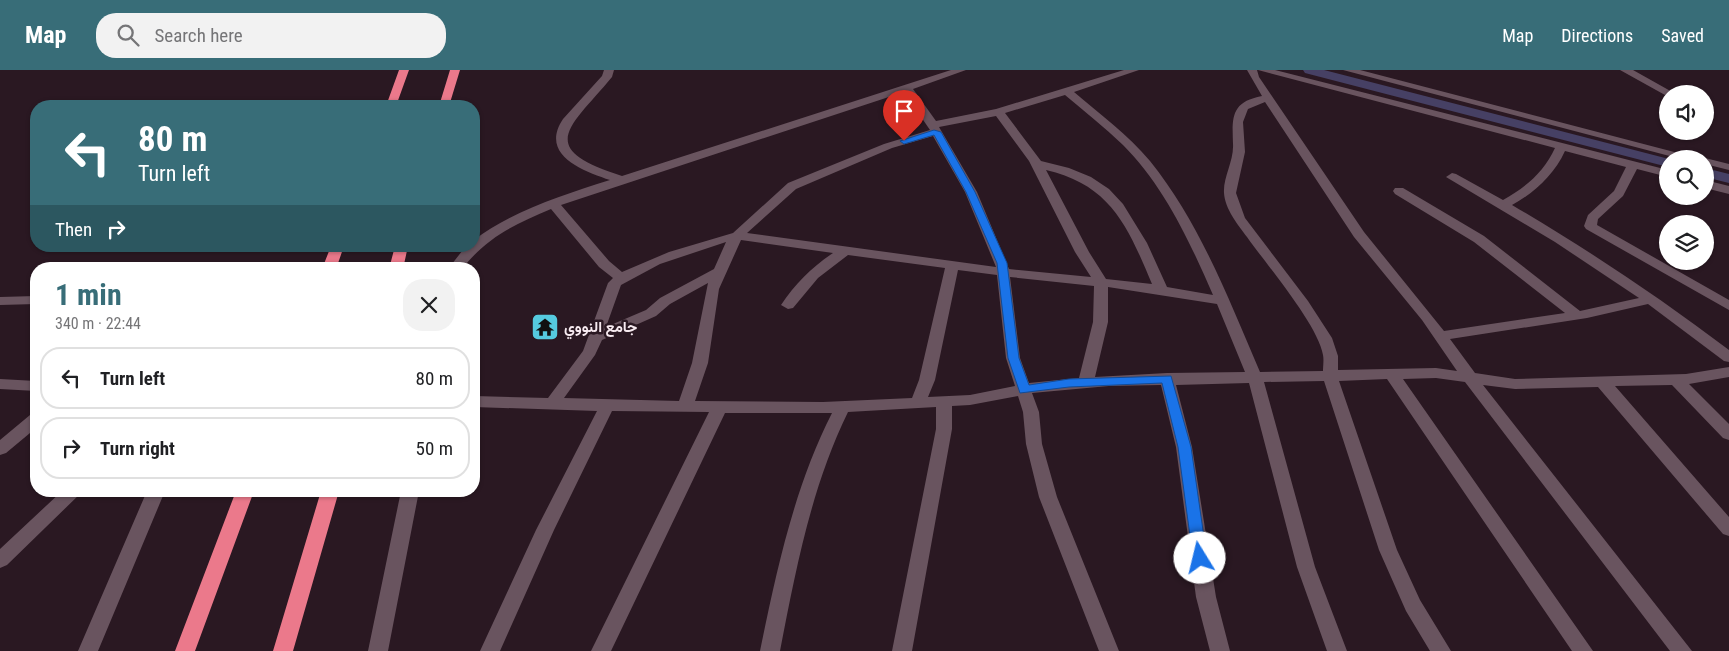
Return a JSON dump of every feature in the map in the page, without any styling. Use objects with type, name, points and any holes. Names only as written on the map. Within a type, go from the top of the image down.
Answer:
[{"type":"highway","points":[[393,100],[404,70]]},
{"type":"highway","points":[[446,100],[455,70]]},
{"type":"highway","points":[[185,651],[243,497]]},
{"type":"highway","points":[[282,651],[328,497]]},
{"type":"street","points":[[609,70],[607,77],[564,125],[562,137],[564,148],[573,160],[589,169],[622,180]]},
{"type":"street","points":[[480,241],[502,225],[553,203],[961,70]]},
{"type":"street","points":[[685,407],[700,363],[712,289],[720,271],[737,236],[792,186],[935,128],[998,112],[1134,70]]},
{"type":"street","points":[[1252,70],[1268,98],[1359,234],[1397,278],[1471,378],[1682,651]]},
{"type":"street","points":[[1263,70],[1659,172]]},
{"type":"street","points":[[1348,70],[1660,150]]},
{"type":"street","points":[[1625,70],[1659,87]]},
{"type":"street","points":[[906,87],[916,96],[971,192],[1002,263],[1013,358],[1031,412],[1034,444],[1048,497],[1109,651]]},
{"type":"street","points":[[1067,91],[1127,142],[1161,183],[1190,233],[1254,377],[1306,567],[1337,651]]},
{"type":"street","points":[[1268,98],[1253,101],[1243,107],[1238,122],[1239,152],[1230,192],[1239,218],[1325,338],[1331,356],[1330,376],[1388,550],[1413,606],[1441,651]]},
{"type":"street","points":[[998,112],[1019,135],[1086,259],[1101,282],[1101,311],[1098,338],[1086,382]]},
{"type":"street","points":[[1503,205],[1522,196],[1545,174],[1561,147]]},
{"type":"street","points":[[1714,163],[1729,167]]},
{"type":"street","points":[[1036,164],[1058,168],[1079,176],[1094,183],[1113,199],[1133,226],[1161,290]]},
{"type":"street","points":[[1633,165],[1619,193],[1592,218],[1590,226],[1729,306]]},
{"type":"street","points":[[1452,177],[1503,205],[1588,258],[1729,357]]},
{"type":"street","points":[[1714,186],[1729,190]]},
{"type":"street","points":[[1399,191],[1479,239],[1577,315]]},
{"type":"street","points":[[553,203],[604,264],[621,278]]},
{"type":"street","points":[[552,404],[590,352],[598,336],[611,291],[621,278],[645,266],[723,238],[737,236],[1003,272],[1101,282],[1161,290],[1222,302]]},
{"type":"street","points":[[788,305],[803,284],[819,269],[845,251]]},
{"type":"street","points":[[460,262],[468,252]]},
{"type":"street","points":[[917,404],[928,380],[952,265]]},
{"type":"street","points":[[598,336],[650,313],[665,301],[720,271]]},
{"type":"street","points":[[0,302],[30,300]]},
{"type":"street","points":[[1441,336],[1577,315],[1648,300]]},
{"type":"street","points":[[480,401],[607,406],[843,407],[970,400],[1024,390],[1086,382],[1167,378],[1436,373],[1515,384],[1601,380],[1676,380],[1729,372]]},
{"type":"street","points":[[1392,375],[1584,651]]},
{"type":"street","points":[[1167,378],[1184,447],[1206,597],[1220,651]]},
{"type":"street","points":[[1601,380],[1729,529]]},
{"type":"street","points":[[1676,380],[1729,434]]},
{"type":"street","points":[[0,384],[30,386]]},
{"type":"street","points":[[902,651],[944,429],[944,402]]},
{"type":"street","points":[[490,651],[549,521],[607,406]]},
{"type":"street","points":[[601,651],[720,407]]},
{"type":"street","points":[[770,651],[792,541],[807,488],[825,439],[843,407]]},
{"type":"street","points":[[0,449],[30,424]]},
{"type":"street","points":[[0,560],[68,497]]},
{"type":"street","points":[[88,651],[153,497]]},
{"type":"street","points":[[378,651],[409,497]]},
{"type":"waterway","points":[[1309,70],[1659,161]]},
{"type":"waterway","points":[[1714,175],[1729,179]]},
{"type":"place","name":"جامع النووي","points":[[545,327]]},
{"type":"route","points":[[904,141],[936,132],[971,192],[1002,263],[1013,358],[1024,390],[1069,383],[1167,378],[1184,447],[1200,558]]}]
